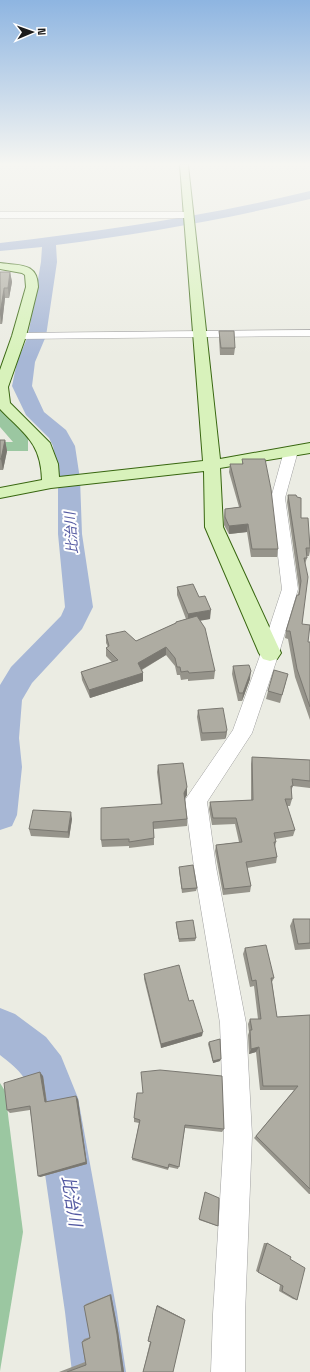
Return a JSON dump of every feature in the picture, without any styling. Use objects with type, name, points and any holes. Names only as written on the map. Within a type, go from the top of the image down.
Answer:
[{"type":"street","points":[[190,229],[212,465],[214,527],[270,653]]},
{"type":"street","points":[[0,266],[25,270],[30,273],[32,278],[32,287],[19,336],[1,388],[3,404],[42,443],[50,464],[51,483]]},
{"type":"street","points":[[19,336],[310,333]]},
{"type":"street","points":[[0,493],[51,483],[212,465],[310,448]]},
{"type":"street","points":[[228,1372],[238,1134],[233,1023],[205,867],[196,800],[242,733],[270,653],[290,589],[278,498],[291,451]]},
{"type":"green space","points":[[0,405],[28,436],[28,451],[0,451],[0,442],[13,442],[0,427]]},
{"type":"green space","points":[[0,1083],[5,1091],[23,1232],[0,1371]]},
{"type":"building","points":[[0,272],[10,272],[8,288],[4,288],[0,314]]},
{"type":"building","points":[[219,331],[234,331],[235,348],[221,348]]},
{"type":"building","points":[[0,440],[5,440],[1,459],[0,459]]},
{"type":"building","points":[[242,459],[265,459],[271,489],[278,549],[252,549],[248,524],[229,526],[225,517],[225,509],[241,507],[230,464],[243,464]]},
{"type":"building","points":[[288,495],[296,495],[297,497],[301,498],[301,518],[308,518],[310,548],[306,548],[307,558],[304,558],[308,577],[302,624],[310,625],[308,642],[310,642],[310,707],[297,669],[290,631],[286,631],[297,595],[299,595],[301,581]]},
{"type":"building","points":[[193,584],[199,597],[205,596],[211,610],[188,614],[177,587]]},
{"type":"building","points":[[197,616],[205,628],[215,671],[189,673],[188,671],[181,672],[180,667],[177,667],[175,658],[166,647],[138,663],[143,673],[89,690],[81,672],[118,660],[106,648],[109,646],[106,635],[125,631],[136,641],[176,622]]},
{"type":"building","points":[[249,665],[251,671],[243,693],[239,693],[233,666]]},
{"type":"building","points":[[274,670],[288,674],[282,695],[268,691]]},
{"type":"building","points":[[223,708],[227,730],[226,732],[202,733],[198,710]]},
{"type":"building","points":[[252,757],[310,760],[310,781],[292,779],[292,799],[285,799],[295,830],[274,833],[277,857],[246,862],[251,886],[224,889],[216,845],[242,842],[236,818],[213,818],[210,802],[253,800]]},
{"type":"building","points":[[183,763],[187,787],[184,793],[187,819],[153,822],[154,838],[129,842],[129,839],[101,840],[101,808],[162,804],[158,765]]},
{"type":"building","points":[[33,810],[71,812],[68,832],[29,829]]},
{"type":"building","points":[[193,865],[197,888],[182,889],[179,867]]},
{"type":"building","points":[[293,919],[310,919],[310,943],[298,944]]},
{"type":"building","points":[[193,920],[196,938],[179,939],[176,922]]},
{"type":"building","points":[[266,945],[274,978],[271,978],[277,1017],[310,1015],[310,1189],[256,1136],[298,1086],[263,1086],[259,1047],[251,1049],[250,1030],[252,1030],[250,1019],[261,1019],[256,980],[252,981],[245,948]]},
{"type":"building","points":[[179,965],[189,1001],[193,1000],[203,1032],[161,1044],[144,974]]},
{"type":"building","points":[[220,1039],[221,1059],[213,1061],[209,1042]]},
{"type":"building","points":[[160,1070],[222,1076],[224,1129],[185,1125],[179,1167],[169,1164],[168,1168],[132,1158],[140,1120],[134,1118],[137,1093],[143,1093],[141,1072]]},
{"type":"building","points":[[40,1072],[45,1102],[76,1096],[86,1162],[38,1176],[30,1106],[7,1110],[4,1083]]},
{"type":"building","points":[[205,1192],[219,1198],[218,1226],[199,1219]]},
{"type":"building","points":[[267,1243],[291,1257],[290,1259],[305,1268],[297,1300],[282,1291],[283,1286],[258,1272]]},
{"type":"building","points":[[110,1295],[122,1372],[67,1372],[86,1365],[82,1342],[90,1338],[84,1306]]},
{"type":"building","points":[[157,1306],[185,1320],[173,1372],[143,1372],[151,1342],[148,1341]]},
{"type":"waterway","points":[[0,247],[143,229]]},
{"type":"waterway","name":"比治川","points":[[0,815],[6,767],[3,738],[7,700],[21,675],[72,622],[79,607],[70,534],[69,479],[64,446],[58,435],[36,415],[22,386],[26,362],[37,336],[49,262],[49,246],[47,242]]},
{"type":"waterway","name":"比治川","points":[[0,1029],[31,1052],[46,1071],[56,1098],[91,1312],[99,1372]]}]
